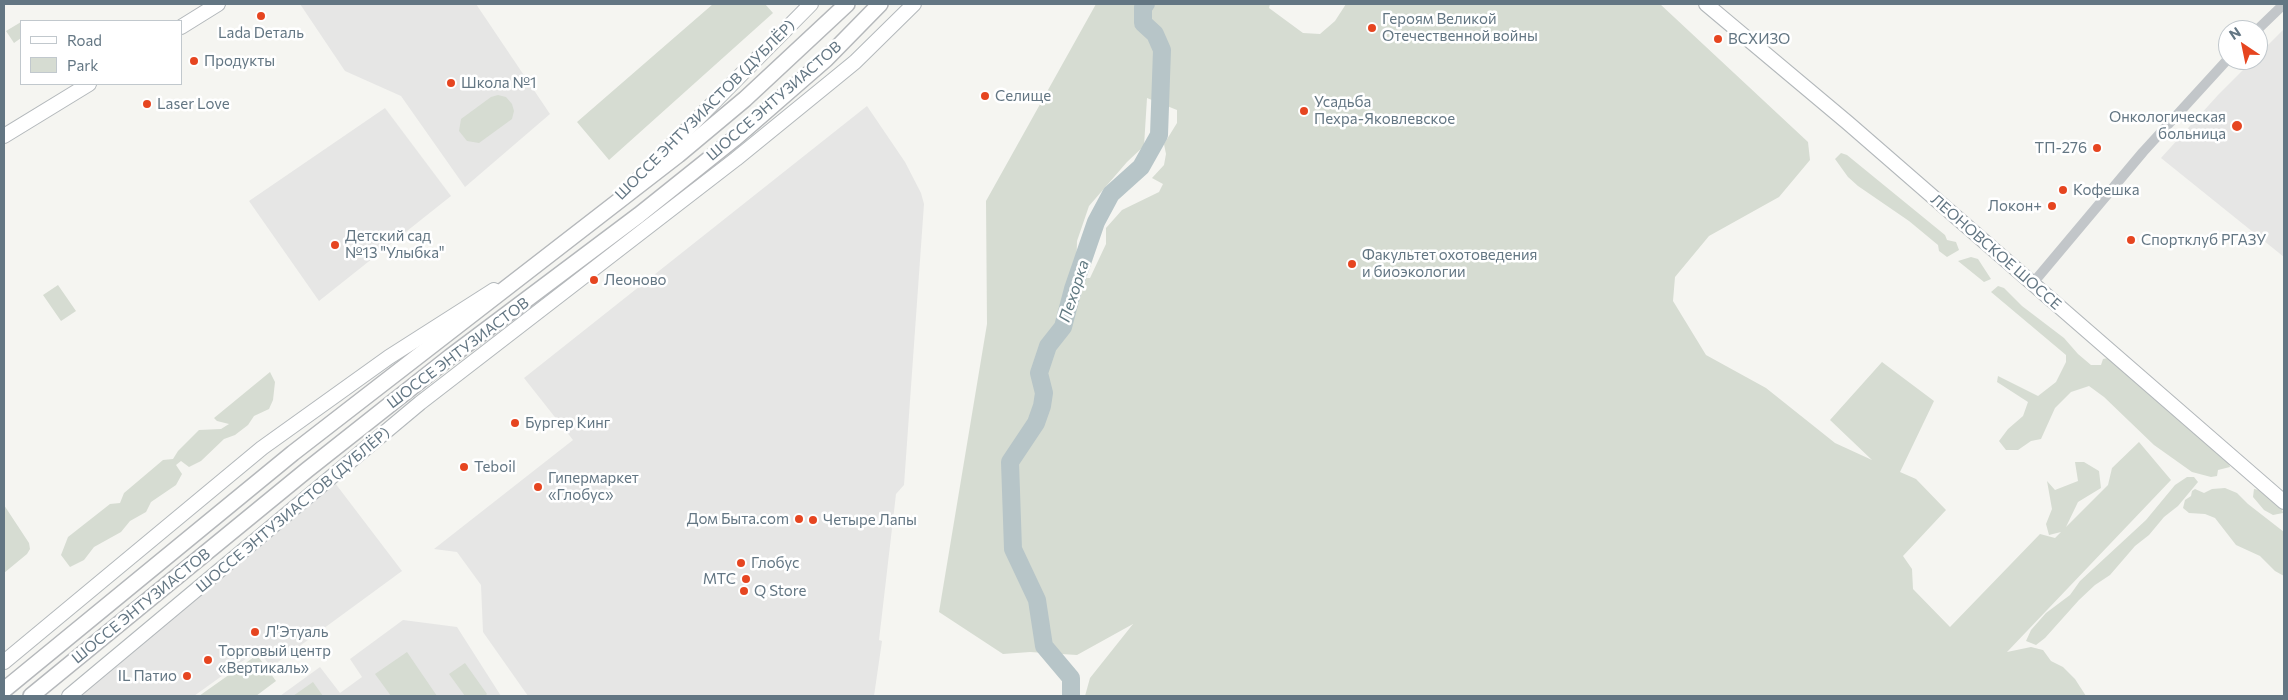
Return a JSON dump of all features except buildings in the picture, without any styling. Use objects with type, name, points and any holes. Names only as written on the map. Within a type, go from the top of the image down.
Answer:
[{"type":"highway","name":"ШОССЕ ЭНТУЗИАСТОВ","points":[[4,690],[293,453],[678,156],[738,105],[847,4]]},
{"type":"highway","name":"ШОССЕ ЭНТУЗИАСТОВ","points":[[31,696],[307,470],[450,357],[501,320],[734,139],[826,59],[880,4]]},
{"type":"main road","points":[[182,25],[218,4]]},
{"type":"main road","name":"ШОССЕ ЭНТУЗИАСТОВ (ДУБЛЁР)","points":[[599,216],[811,4]]},
{"type":"main road","name":"ШОССЕ ЭНТУЗИАСТОВ (ДУБЛЁР)","points":[[69,696],[420,403],[736,159],[855,62],[914,4]]},
{"type":"main road","name":"ЛЕОНОВСКОЕ ШОССЕ","points":[[1706,4],[2033,283],[2284,502]]},
{"type":"main road","points":[[4,136],[86,85]]},
{"type":"main road","points":[[501,320],[616,252]]},
{"type":"main road","points":[[4,662],[262,448],[390,356],[542,261]]},
{"type":"street","points":[[2267,20],[2284,4]]},
{"type":"street","points":[[2033,283],[2143,152],[2218,69]]},
{"type":"shaded area","name":"Школа №1","points":[[300,4],[476,4],[550,114],[465,187],[401,96],[345,71]]},
{"type":"shaded area","name":"Онкологическая больница","points":[[2284,29],[2284,257],[2161,158],[2243,70],[2268,70],[2268,45]]},
{"type":"shaded area","points":[[867,106],[905,162],[921,193],[924,204],[904,485],[896,494],[879,640],[882,641],[874,696],[528,696],[483,632],[481,585],[457,552],[434,549],[573,440],[524,378]]},
{"type":"shaded area","name":"Детский сад №13 \"Улыбка\"","points":[[385,108],[451,196],[319,301],[249,201]]},
{"type":"shaded area","points":[[335,483],[402,571],[271,667],[258,650],[194,696],[80,696]]},
{"type":"shaded area","points":[[403,620],[457,627],[501,696],[280,696],[320,667],[340,693],[362,677],[350,659]]},
{"type":"green space","points":[[713,4],[765,4],[773,13],[609,160],[577,122]]},
{"type":"green space","points":[[1096,4],[1270,4],[1269,8],[1303,33],[1320,34],[1335,21],[1346,4],[1660,4],[1808,142],[1810,160],[1779,197],[1709,236],[1675,277],[1673,301],[1706,355],[1766,388],[1835,443],[1872,460],[1830,420],[1882,362],[1934,401],[1900,472],[1916,479],[1946,510],[1903,556],[1912,569],[1913,589],[1950,627],[2040,534],[2055,538],[2061,532],[2049,535],[2046,524],[2052,509],[2047,481],[2055,490],[2078,481],[2075,462],[2084,462],[2099,471],[2101,488],[2078,502],[2066,527],[2108,485],[2112,468],[2139,442],[2171,480],[2007,652],[2031,647],[2043,650],[2051,661],[2063,667],[2075,679],[2086,696],[1085,696],[1090,678],[1133,624],[1077,655],[1030,652],[1003,654],[939,612],[987,324],[986,201]],"holes":[[[1147,98],[1177,110],[1177,123],[1164,144],[1166,154],[1164,165],[1152,178],[1163,184],[1159,192],[1122,210],[1106,228],[1106,244],[1090,278],[1076,278],[1077,241],[1089,206],[1127,162],[1144,146]]]},
{"type":"green space","points":[[20,23],[20,39],[14,43],[6,31]]},
{"type":"green space","points":[[498,95],[506,97],[512,104],[514,111],[512,119],[479,143],[467,141],[459,131],[461,119],[491,97]]},
{"type":"green space","points":[[1841,153],[1847,155],[1945,235],[1947,240],[1956,242],[1959,250],[1947,257],[1939,251],[1938,245],[1909,221],[1858,186],[1848,177],[1835,159]]},
{"type":"green space","points":[[1971,257],[1978,259],[1991,279],[1984,282],[1958,261]]},
{"type":"green space","points":[[58,285],[76,311],[61,321],[43,295]]},
{"type":"green space","points":[[1998,286],[2004,288],[2022,306],[2064,338],[2091,365],[2101,365],[2103,359],[2108,358],[2228,460],[2230,467],[2218,470],[2217,476],[2211,477],[2192,472],[2154,445],[2104,397],[2089,386],[2071,392],[2055,408],[2041,439],[2031,441],[2018,450],[2006,450],[1999,441],[2008,429],[2023,416],[2028,402],[1997,382],[1998,376],[2038,396],[2056,382],[2066,362],[2066,355],[1991,292]]},
{"type":"green space","points":[[270,372],[275,382],[273,400],[269,409],[254,416],[248,425],[235,435],[224,439],[201,461],[189,467],[181,461],[176,465],[182,474],[176,485],[151,502],[146,512],[130,521],[121,532],[94,547],[84,560],[70,567],[61,555],[68,537],[110,504],[120,503],[124,493],[163,460],[173,459],[178,451],[199,430],[221,429],[229,424],[217,421],[214,418]]},
{"type":"green space","points":[[2187,477],[2194,477],[2198,482],[2178,506],[2135,546],[2110,575],[2095,585],[2079,600],[2045,638],[2036,645],[2026,641],[2031,630],[2046,613],[2070,595],[2080,581],[2146,520],[2175,485]]},
{"type":"green space","points":[[2225,488],[2237,493],[2284,532],[2284,576],[2275,571],[2260,556],[2236,545],[2215,518],[2205,514],[2189,513],[2183,508],[2185,500],[2191,496],[2192,491],[2195,489],[2204,493],[2212,489]]},
{"type":"green space","points":[[2254,489],[2265,491],[2281,505],[2283,513],[2273,515],[2264,510],[2253,497]]},
{"type":"green space","points":[[4,505],[29,543],[30,549],[27,554],[4,573]]},
{"type":"green space","points":[[407,652],[437,696],[391,696],[375,674]]},
{"type":"green space","points":[[257,655],[276,681],[256,696],[199,696]]},
{"type":"green space","points":[[465,663],[487,694],[485,696],[465,696],[449,674]]},
{"type":"green space","points":[[313,682],[323,696],[293,696]]},
{"type":"waterway","name":"Пехорка","points":[[1071,696],[1071,678],[1044,646],[1037,600],[1013,549],[1010,462],[1036,423],[1044,393],[1039,373],[1048,346],[1063,327],[1073,289],[1096,222],[1111,194],[1141,167],[1159,135],[1162,50],[1155,34],[1143,23],[1143,7],[1146,4]]},
{"type":"place","name":"Lada Dеталь","points":[[261,16]]},
{"type":"place","name":"Героям Великой Отечественной войны","points":[[1372,28]]},
{"type":"place","name":"ВСХИЗО","points":[[1718,39]]},
{"type":"place","name":"Продукты","points":[[194,61]]},
{"type":"place","name":"Школа №1","points":[[451,83]]},
{"type":"place","name":"Селище","points":[[985,96]]},
{"type":"place","name":"Laser Love","points":[[147,104]]},
{"type":"place","name":"Усадьба Пехра-Яковлевское","points":[[1304,111]]},
{"type":"place","name":"Онкологическая больница","points":[[2237,126]]},
{"type":"place","name":"ТП-276","points":[[2097,148]]},
{"type":"place","name":"Кофешка","points":[[2063,190]]},
{"type":"place","name":"Локон+","points":[[2052,206]]},
{"type":"place","name":"Спортклуб РГАЗУ","points":[[2131,240]]},
{"type":"place","name":"Детский сад №13 \"Улыбка\"","points":[[335,245]]},
{"type":"place","name":"Факультет охотоведения и биоэкологии","points":[[1352,264]]},
{"type":"place","name":"Леоново","points":[[594,280]]},
{"type":"place","name":"Бургер Кинг","points":[[515,423]]},
{"type":"place","name":"Teboil","points":[[464,467]]},
{"type":"place","name":"Гипермаркет «Глобус»","points":[[538,487]]},
{"type":"place","name":"Дом Быта.com","points":[[799,519]]},
{"type":"place","name":"Четыре Лапы","points":[[813,520]]},
{"type":"place","name":"Глобус","points":[[741,563]]},
{"type":"place","name":"МТС","points":[[746,579]]},
{"type":"place","name":"Q Store","points":[[744,591]]},
{"type":"place","name":"Л'Этуаль","points":[[255,632]]},
{"type":"place","name":"Торговый центр «Вертикаль»","points":[[208,660]]},
{"type":"place","name":"IL Патио","points":[[187,676]]}]
